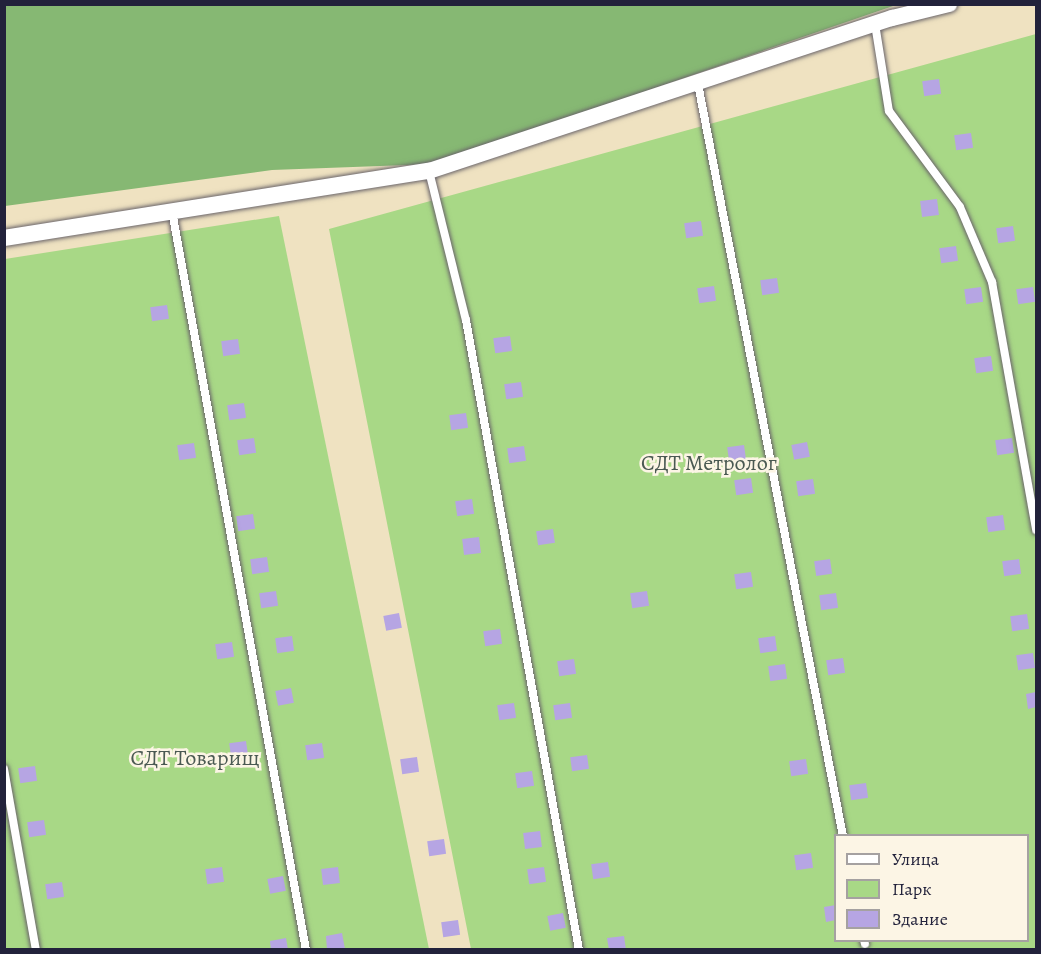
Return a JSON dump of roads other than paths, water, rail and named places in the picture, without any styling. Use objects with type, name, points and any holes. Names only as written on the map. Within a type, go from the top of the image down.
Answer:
[{"type":"street","points":[[4,238],[429,171],[874,24],[949,4]]},
{"type":"lane","points":[[874,24],[889,111],[960,207],[992,282],[1036,530]]},
{"type":"lane","points":[[698,84],[843,834]]},
{"type":"lane","points":[[429,171],[466,320],[579,950]]},
{"type":"lane","points":[[172,210],[306,950]]},
{"type":"lane","points":[[4,769],[36,950]]},
{"type":"park label","name":"СДТ Метролог","points":[[709,464]]},
{"type":"park label","name":"СДТ Товарищ","points":[[195,759]]}]
